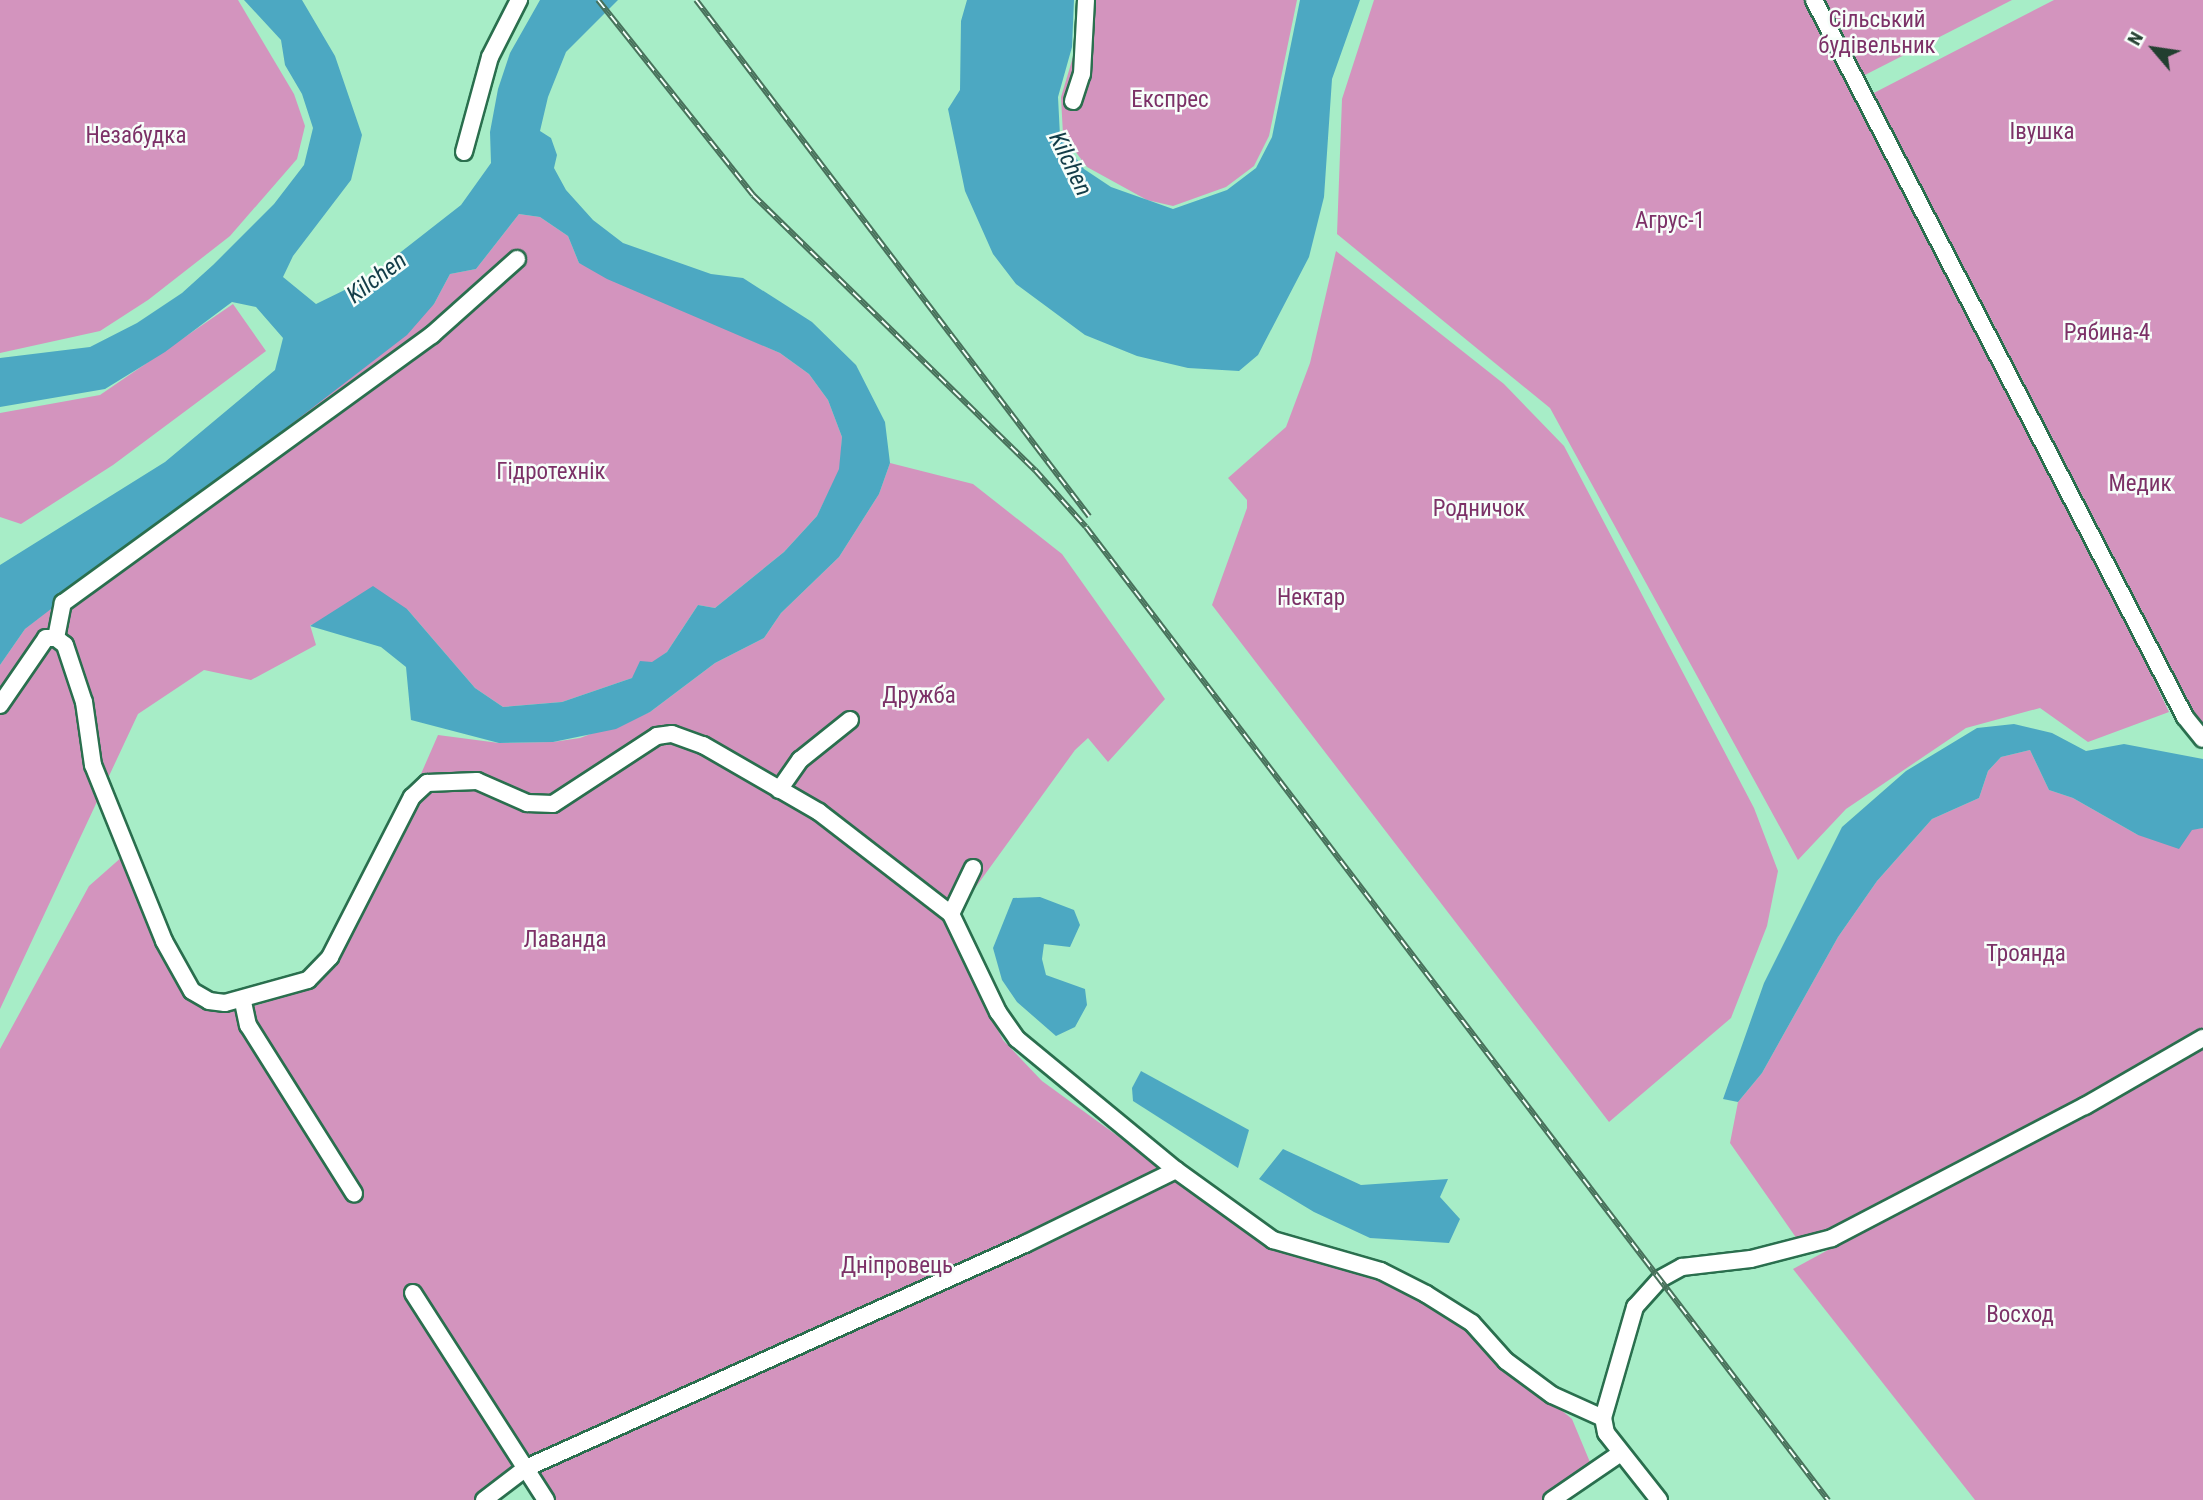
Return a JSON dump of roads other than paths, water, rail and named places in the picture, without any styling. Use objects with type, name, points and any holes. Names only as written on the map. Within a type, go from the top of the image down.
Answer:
[{"type":"street","points":[[464,152],[490,57],[519,0]]},
{"type":"street","points":[[1073,101],[1082,74],[1086,0]]},
{"type":"street","points":[[1814,0],[2185,717],[2203,739]]},
{"type":"street","points":[[56,638],[63,603],[432,335],[517,259]]},
{"type":"street","points":[[0,705],[46,638],[56,638],[65,645],[84,702],[93,765],[164,941],[192,991],[209,1001],[243,1002],[308,980],[330,957],[412,797],[427,783],[477,781],[527,803],[553,804],[657,736],[673,734],[703,745],[819,812],[951,914],[998,1012],[1017,1039],[1176,1171],[1273,1240],[1381,1271],[1426,1294],[1472,1323],[1506,1361],[1552,1395],[1603,1418]]},
{"type":"street","points":[[779,789],[800,760],[850,720]]},
{"type":"street","points":[[951,914],[973,868]]},
{"type":"street","points":[[243,1002],[248,1025],[354,1193]]},
{"type":"street","points":[[1659,1500],[1606,1433],[1603,1418],[1634,1307],[1672,1271],[1751,1259],[1832,1238],[2085,1106],[2203,1038]]},
{"type":"street","points":[[484,1500],[526,1468],[1049,1233],[1176,1171]]},
{"type":"street","points":[[413,1293],[546,1500]]},
{"type":"street","points":[[1552,1500],[1620,1452]]},
{"type":"water","name":"Kilchen","points":[[244,0],[302,0],[335,56],[362,135],[351,180],[293,256],[283,277],[316,304],[365,280],[461,205],[491,163],[490,132],[498,89],[510,53],[540,0],[618,0],[566,52],[548,97],[540,131],[551,138],[557,155],[554,168],[566,190],[593,220],[623,243],[711,274],[743,278],[812,322],[856,365],[885,422],[890,463],[879,494],[839,557],[781,613],[764,638],[715,663],[650,712],[616,729],[553,742],[499,743],[411,720],[406,667],[381,647],[310,626],[373,586],[407,609],[475,688],[503,707],[562,702],[632,678],[640,661],[652,662],[667,652],[698,605],[715,608],[784,552],[817,516],[839,469],[842,437],[828,400],[809,374],[780,353],[607,279],[579,263],[568,236],[540,217],[519,214],[476,269],[450,274],[434,304],[407,335],[25,629],[0,665],[0,565],[165,462],[275,370],[283,338],[256,307],[232,302],[165,352],[105,389],[0,407],[0,358],[90,347],[137,323],[182,293],[213,265],[274,204],[304,165],[313,128],[302,94],[285,65],[281,40]]},
{"type":"water","name":"Kilchen","points":[[967,0],[1074,0],[1072,47],[1058,97],[1060,136],[1084,169],[1111,187],[1173,209],[1227,190],[1256,168],[1272,137],[1300,0],[1360,0],[1332,79],[1324,197],[1309,257],[1258,355],[1239,371],[1188,368],[1137,356],[1085,335],[1016,284],[993,254],[965,191],[948,109],[960,90],[961,21]]},
{"type":"water","points":[[2014,724],[2052,733],[2086,751],[2124,744],[2203,759],[2203,828],[2192,830],[2179,849],[2138,835],[2073,798],[2049,790],[2030,750],[2001,757],[1988,771],[1979,798],[1932,819],[1877,881],[1838,937],[1762,1073],[1738,1102],[1723,1099],[1764,983],[1842,827],[1906,771],[1977,728]]},
{"type":"water","points":[[1040,897],[1074,910],[1080,925],[1070,947],[1044,944],[1042,959],[1046,975],[1085,989],[1087,1005],[1075,1027],[1056,1036],[1017,1002],[1002,980],[993,948],[1013,898]]},
{"type":"water","points":[[1141,1071],[1249,1130],[1238,1168],[1133,1101],[1132,1088]]},
{"type":"water","points":[[1283,1149],[1361,1185],[1448,1179],[1440,1197],[1460,1219],[1449,1243],[1370,1238],[1314,1212],[1259,1179]]},
{"type":"railway","points":[[598,0],[753,195],[1035,470],[1086,527],[1828,1500]]},
{"type":"railway","points":[[696,0],[1089,516]]},
{"type":"park label","name":"Сільський будівельник","points":[[1877,33]]},
{"type":"park label","name":"Експрес","points":[[1170,100]]},
{"type":"park label","name":"Івушка","points":[[2042,132]]},
{"type":"park label","name":"Незабудка","points":[[136,136]]},
{"type":"park label","name":"Агрус-1","points":[[1670,221]]},
{"type":"park label","name":"Рябина-4","points":[[2107,333]]},
{"type":"park label","name":"Гідротехнік","points":[[551,472]]},
{"type":"park label","name":"Медик","points":[[2140,484]]},
{"type":"park label","name":"Родничок","points":[[1479,509]]},
{"type":"park label","name":"Нектар","points":[[1311,598]]},
{"type":"park label","name":"Дружба","points":[[919,696]]},
{"type":"park label","name":"Лаванда","points":[[565,940]]},
{"type":"park label","name":"Троянда","points":[[2026,954]]},
{"type":"park label","name":"Дніпровець","points":[[897,1266]]},
{"type":"park label","name":"Восход","points":[[2020,1315]]}]
